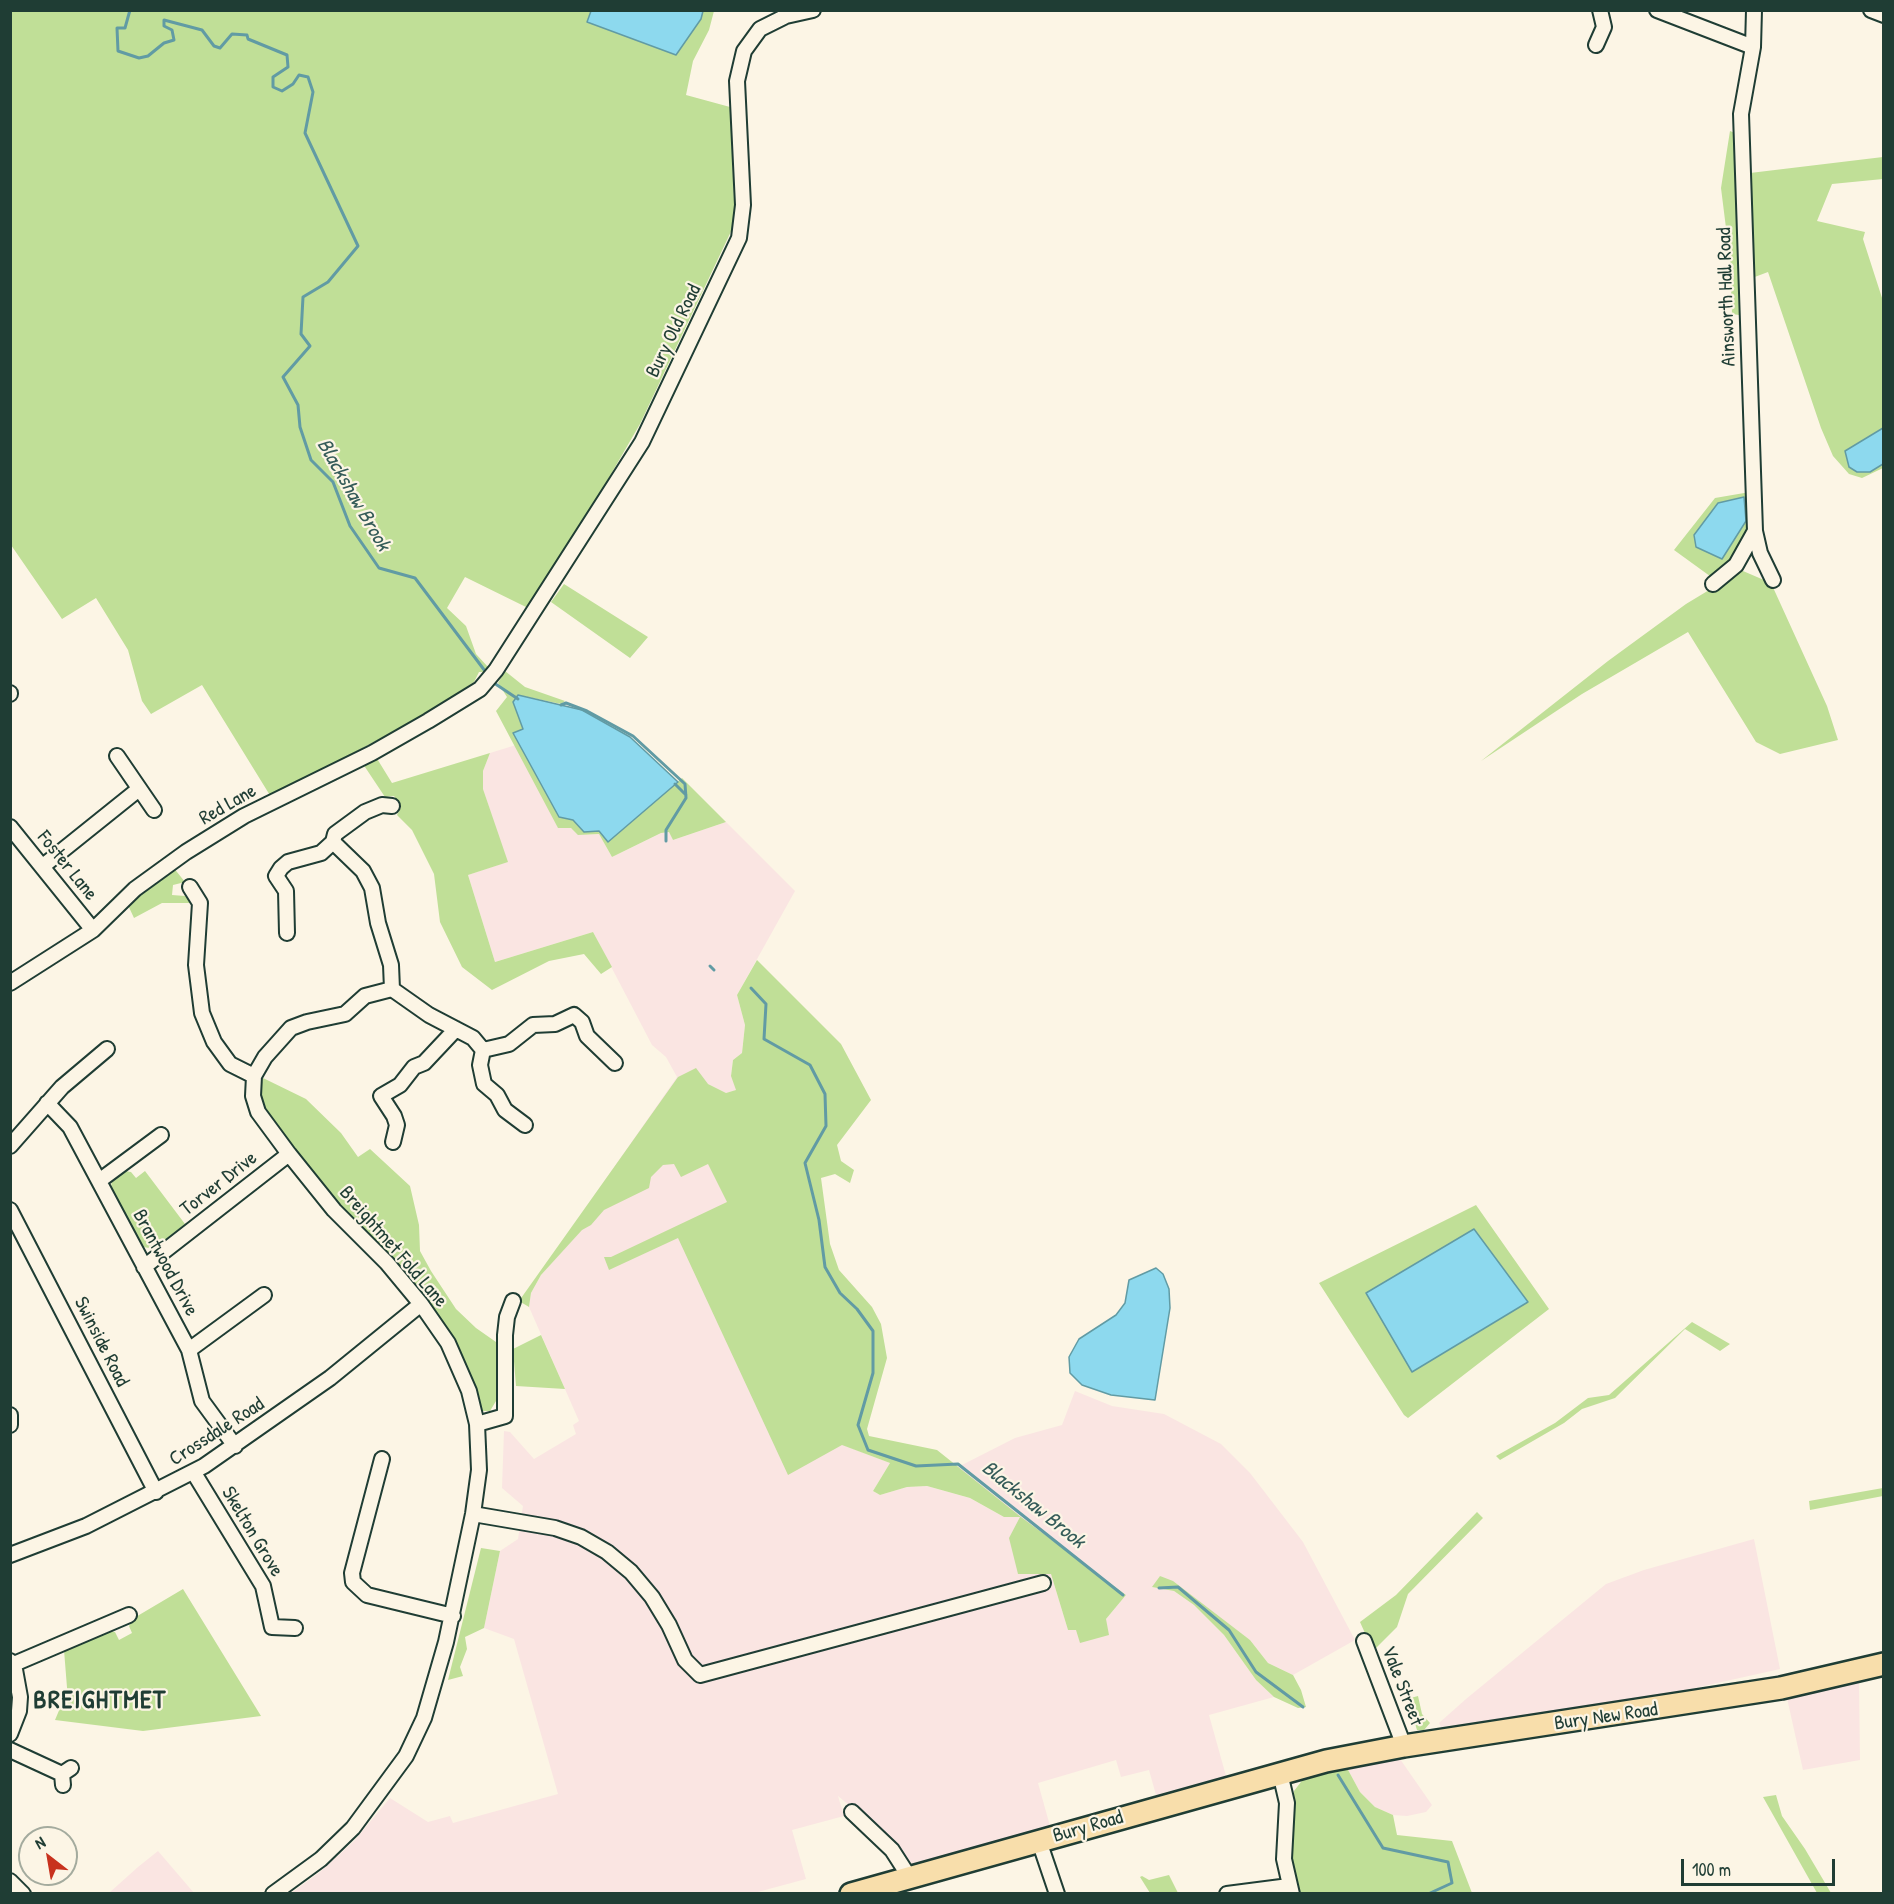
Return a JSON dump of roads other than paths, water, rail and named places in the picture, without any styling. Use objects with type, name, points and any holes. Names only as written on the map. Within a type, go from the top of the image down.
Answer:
[{"type":"highway","name":"Bury New Road","points":[[1326,1761],[1404,1746],[1782,1689],[1884,1664]]},
{"type":"highway","name":"Bury Road","points":[[851,1893],[1326,1761]]},
{"type":"street","name":"Bury Old Road","points":[[482,687],[496,670],[642,442],[739,238],[743,206],[737,81],[744,51],[760,29],[786,16],[813,10]]},
{"type":"street","points":[[1596,45],[1604,27],[1600,10]]},
{"type":"street","points":[[1657,10],[1753,47]]},
{"type":"street","name":"Ainsworth Hall Road","points":[[1754,10],[1753,47],[1741,114],[1755,531],[1760,553],[1773,580]]},
{"type":"street","points":[[1871,10],[1884,15]]},
{"type":"street","points":[[1713,584],[1736,565],[1755,531]]},
{"type":"street","name":"Red Lane","points":[[10,983],[93,930],[135,889],[186,852],[244,816],[372,753],[482,687]]},
{"type":"street","points":[[117,756],[154,810]]},
{"type":"street","points":[[43,866],[139,789]]},
{"type":"street","points":[[288,935],[286,891],[276,876],[281,868],[288,862],[321,853],[333,842],[335,834],[365,812],[382,805],[392,806]]},
{"type":"street","name":"Foster Lane","points":[[10,827],[93,930]]},
{"type":"street","points":[[333,842],[363,871],[372,888],[378,923],[391,965],[392,989]]},
{"type":"street","points":[[190,887],[200,903],[196,965],[202,1013],[214,1042],[230,1064],[254,1076],[272,1047],[291,1028],[345,1014],[365,996],[377,991],[392,989],[409,998],[429,1016],[473,1038],[483,1050]]},
{"type":"street","points":[[483,1050],[509,1044],[533,1025],[555,1024],[574,1016],[582,1022],[587,1036],[615,1065]]},
{"type":"street","points":[[395,1144],[397,1125],[394,1116],[376,1096],[400,1085],[414,1067],[424,1063],[456,1029]]},
{"type":"street","points":[[10,1146],[70,1078],[107,1049]]},
{"type":"street","points":[[483,1050],[480,1065],[484,1084],[497,1095],[505,1110],[526,1127]]},
{"type":"street","name":"Breightmet Fold Lane","points":[[254,1076],[253,1096],[258,1112],[333,1209],[387,1263],[421,1304],[459,1364],[469,1391],[477,1424],[479,1470],[473,1514],[453,1616],[424,1718],[406,1756],[353,1828],[321,1859],[273,1893]]},
{"type":"street","name":"Brantwood Drive","points":[[47,1103],[70,1127],[189,1350],[199,1395],[235,1446]]},
{"type":"street","points":[[99,1181],[133,1164],[161,1135]]},
{"type":"street","name":"Torver Drive","points":[[144,1267],[289,1154]]},
{"type":"street","name":"Swinside Road","points":[[10,1210],[156,1492]]},
{"type":"street","points":[[189,1350],[264,1295]]},
{"type":"street","points":[[477,1424],[505,1416],[505,1335],[507,1317],[513,1301]]},
{"type":"street","name":"Crossdale Road","points":[[12,1551],[86,1526],[194,1473],[330,1378],[421,1304]]},
{"type":"street","points":[[10,1415],[10,1425]]},
{"type":"street","points":[[382,1459],[365,1496],[352,1573],[356,1587],[366,1595],[453,1616]]},
{"type":"street","name":"Skelton Grove","points":[[194,1473],[261,1581],[266,1594],[272,1627],[295,1628]]},
{"type":"street","points":[[473,1514],[555,1528],[581,1537],[607,1552],[631,1572],[652,1597],[685,1660],[700,1675],[1043,1583]]},
{"type":"street","points":[[10,1734],[20,1697],[12,1662],[123,1621]]},
{"type":"street","name":"Vale Street","points":[[1364,1641],[1404,1746]]},
{"type":"street","points":[[10,1750],[65,1776]]},
{"type":"street","points":[[1227,1893],[1291,1890],[1284,1859],[1287,1803],[1281,1773]]},
{"type":"street","points":[[852,1812],[892,1850],[910,1878]]},
{"type":"street","points":[[1039,1841],[1057,1893]]},
{"type":"street","points":[[10,1881],[22,1893]]},
{"type":"water","points":[[591,10],[703,11],[701,19],[676,55],[587,22]]},
{"type":"water","points":[[1883,428],[1883,464],[1870,472],[1857,472],[1849,467],[1845,451]]},
{"type":"water","points":[[1744,497],[1746,521],[1722,559],[1696,547],[1694,535],[1718,503]]},
{"type":"water","points":[[518,695],[582,710],[630,737],[678,782],[608,842],[599,831],[584,832],[573,820],[559,817],[513,733],[523,729],[513,702]]},
{"type":"water","points":[[1474,1229],[1528,1302],[1412,1372],[1366,1293]]},
{"type":"water","points":[[1156,1268],[1163,1274],[1169,1289],[1170,1308],[1155,1400],[1111,1395],[1082,1385],[1070,1373],[1069,1357],[1079,1339],[1116,1315],[1125,1303],[1129,1280]]},
{"type":"waterway","name":"Blackshaw Brook","points":[[130,10],[125,28],[117,28],[118,51],[139,58],[148,56],[164,43],[174,40],[172,30],[164,26],[164,20],[202,30],[214,46],[220,48],[232,34],[247,35],[248,39],[287,55],[288,67],[273,77],[273,87],[282,91],[293,84],[299,75],[308,77],[313,92],[305,133],[358,246],[328,282],[303,297],[301,334],[310,346],[283,377],[298,405],[300,427],[311,460],[333,482],[350,526],[379,568],[415,578],[488,675]]},
{"type":"waterway","name":"Blackshaw Brook","points":[[491,681],[518,699]]},
{"type":"waterway","name":"Blackshaw Brook","points":[[561,705],[566,703],[587,711],[633,736],[685,784],[686,798],[666,830],[666,841]]},
{"type":"waterway","points":[[675,784],[686,795]]},
{"type":"waterway","name":"Blackshaw Brook","points":[[710,966],[714,970]]},
{"type":"waterway","name":"Blackshaw Brook","points":[[751,988],[766,1004],[764,1039],[810,1065],[825,1094],[826,1126],[805,1163],[819,1220],[825,1267],[840,1293],[857,1309],[873,1331],[873,1373],[858,1425],[868,1450],[916,1466],[958,1464],[1123,1595]]},
{"type":"waterway","name":"Blackshaw Brook","points":[[1159,1588],[1178,1587],[1229,1630],[1256,1672],[1303,1707]]},
{"type":"waterway","name":"Blackshaw Brook","points":[[1338,1775],[1383,1848],[1448,1862],[1452,1883],[1428,1894]]},
{"type":"district","name":"BREIGHTMET","points":[[100,1701]]}]
